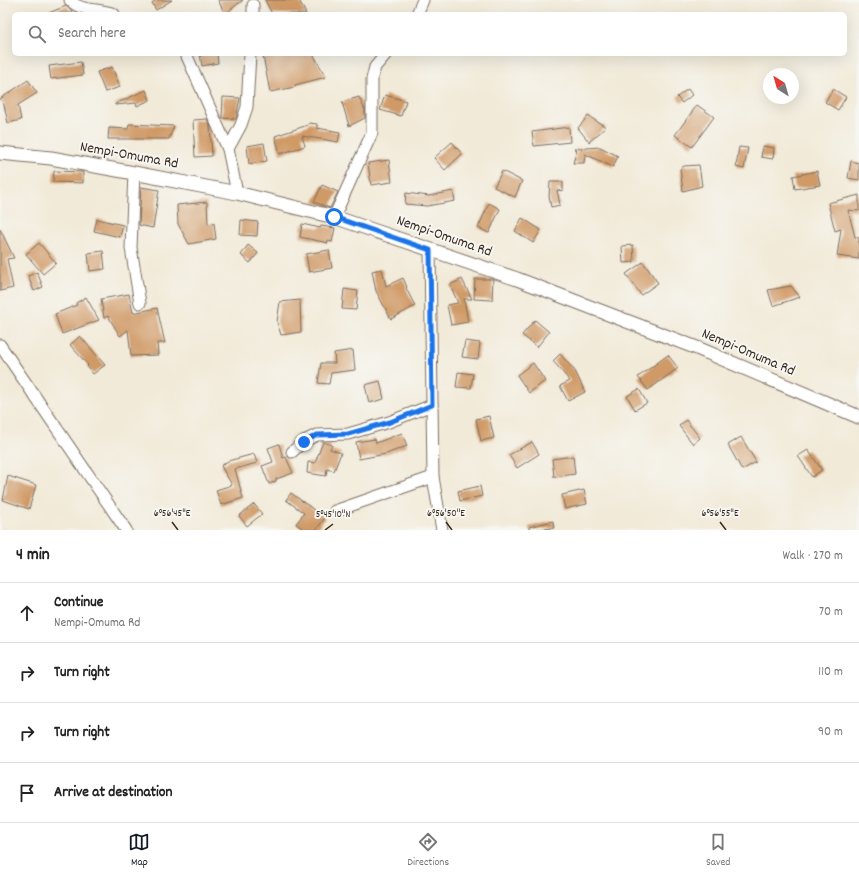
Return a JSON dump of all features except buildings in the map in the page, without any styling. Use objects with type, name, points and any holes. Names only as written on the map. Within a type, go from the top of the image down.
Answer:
[{"type":"street","points":[[70,0],[77,7],[108,12]]},
{"type":"street","points":[[417,12],[423,0]]},
{"type":"street","points":[[187,56],[228,148],[237,193]]},
{"type":"street","points":[[228,148],[241,125],[247,107],[250,56]]},
{"type":"street","points":[[334,217],[372,133],[372,79],[375,66],[384,56]]},
{"type":"street","name":"Nempi-Omuma Rd","points":[[0,153],[51,158],[134,173],[237,193],[334,217],[517,279],[696,348],[859,417]]},
{"type":"street","points":[[134,173],[131,248],[140,303]]},
{"type":"street","points":[[430,250],[433,478],[442,530]]},
{"type":"street","points":[[0,344],[126,530]]},
{"type":"street","points":[[292,452],[304,442],[317,435],[348,434],[390,422],[432,405]]},
{"type":"street","points":[[335,511],[433,478]]},
{"type":"route","points":[[304,442],[317,435],[348,434],[390,422],[432,405],[430,250],[334,217]]}]
